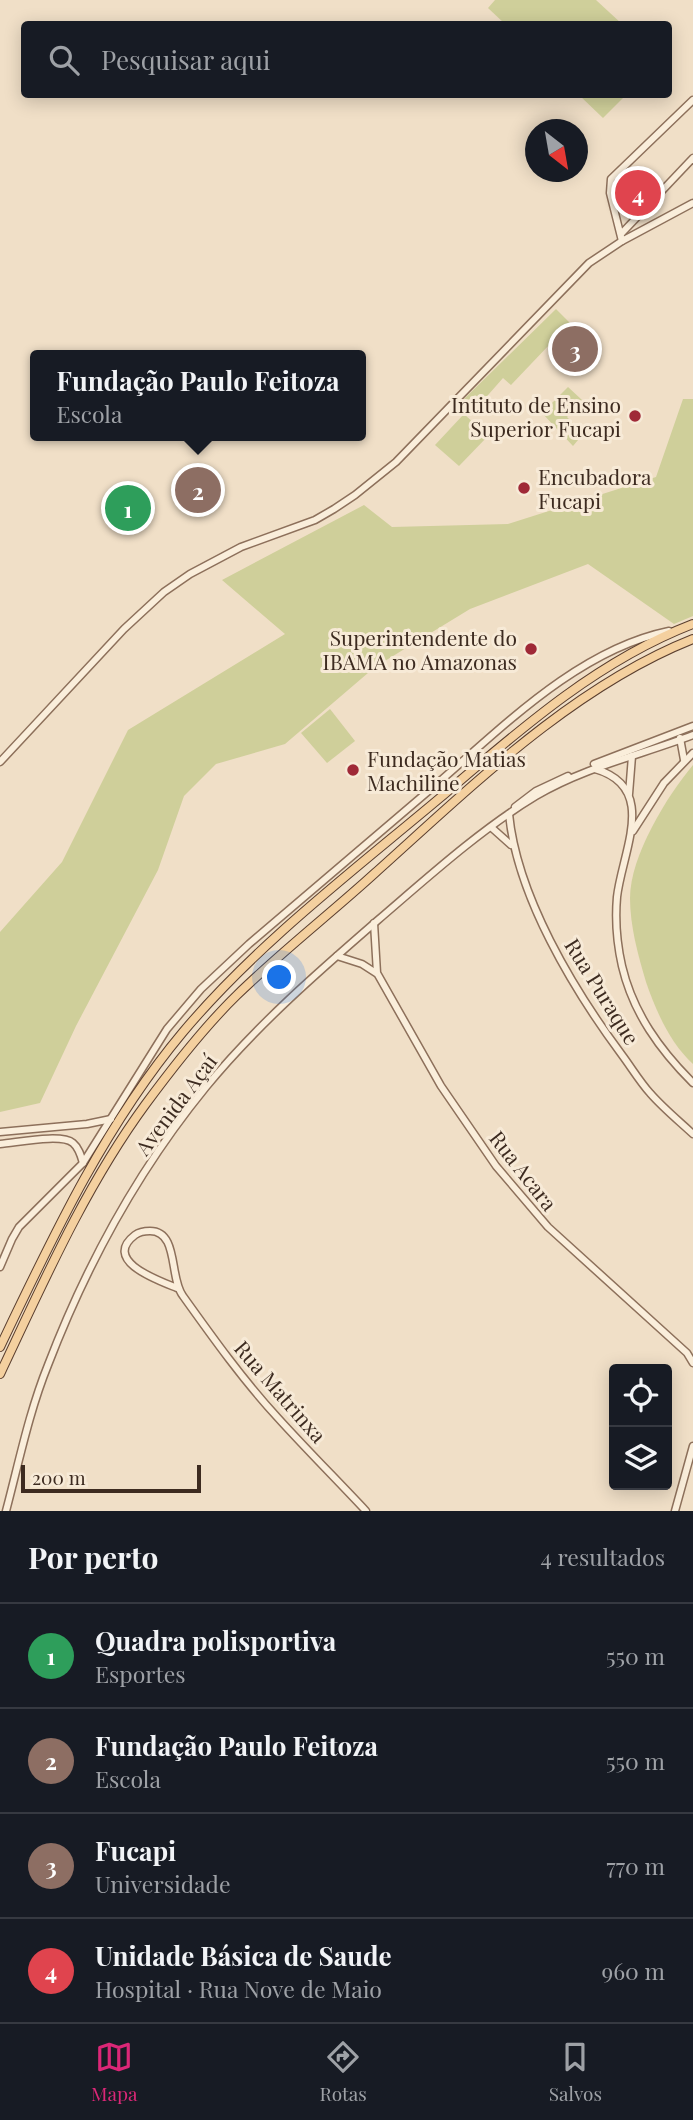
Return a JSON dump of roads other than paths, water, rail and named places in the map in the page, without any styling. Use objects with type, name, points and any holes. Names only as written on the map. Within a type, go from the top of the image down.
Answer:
[{"type":"main road","points":[[0,1347],[47,1250],[139,1082],[209,1002],[274,939],[477,766],[562,698],[648,644],[693,624]]},
{"type":"main road","points":[[0,1374],[90,1191],[144,1106],[195,1041],[235,996],[493,770],[572,706],[654,657],[693,639]]},
{"type":"main road","points":[[317,902],[329,915]]},
{"type":"main road","points":[[139,1082],[148,1091],[144,1106]]},
{"type":"street","points":[[621,238],[610,193],[611,179],[693,100]]},
{"type":"street","points":[[0,762],[148,606],[190,574],[241,547],[315,520],[355,495],[396,462],[589,263],[621,238],[693,158]]},
{"type":"street","points":[[621,238],[693,203]]},
{"type":"street","points":[[0,1267],[19,1227],[83,1163],[139,1082],[167,1029],[201,989],[249,944],[552,688],[625,644],[681,629]]},
{"type":"street","name":"Avenida Açaí","points":[[6,1511],[47,1366],[80,1291],[112,1226],[168,1137],[207,1086],[253,1037],[337,956],[426,879],[509,814],[538,795],[693,726]]},
{"type":"street","points":[[677,732],[684,760]]},
{"type":"street","name":"Avenida Açaí","points":[[509,814],[518,803],[536,791],[590,766],[693,735]]},
{"type":"street","points":[[632,832],[664,783],[693,753]]},
{"type":"street","points":[[629,795],[631,754]]},
{"type":"street","points":[[593,769],[610,774],[622,782],[633,812],[632,832],[622,866],[617,899],[617,931],[622,967],[633,999],[649,1030],[668,1058],[693,1083]]},
{"type":"street","name":"Rua Puraque","points":[[509,814],[513,847],[548,935],[583,1000],[650,1093],[693,1134]]},
{"type":"street","name":"Rua Puraque","points":[[492,828],[513,847]]},
{"type":"street","name":"Rua Acara","points":[[374,923],[377,973],[441,1086],[496,1166],[548,1227],[690,1354],[693,1363]]},
{"type":"street","points":[[337,956],[362,964],[377,973]]},
{"type":"street","points":[[0,1132],[111,1119]]},
{"type":"street","points":[[59,1139],[61,1126]]},
{"type":"street","points":[[0,1144],[59,1139],[74,1144],[83,1163]]},
{"type":"street","name":"Rua Matrinxa","points":[[177,1288],[133,1267],[126,1256],[126,1248],[134,1236],[150,1231],[158,1231],[164,1236],[169,1243],[177,1288],[243,1378],[277,1418],[366,1511]]},
{"type":"street","points":[[675,1511],[693,1446]]},
{"type":"place","name":"Unidade Básica de Saude","points":[[638,193]]},
{"type":"place","name":"Fucapi","points":[[575,349]]},
{"type":"place","name":"Intituto de Ensino Superior Fucapi","points":[[635,416]]},
{"type":"place","name":"Encubadora Fucapi","points":[[524,488]]},
{"type":"place","name":"Fundação Paulo Feitoza","points":[[198,490]]},
{"type":"place","name":"Quadra polisportiva","points":[[128,508]]},
{"type":"place","name":"Superintendente do IBAMA no Amazonas","points":[[531,649]]},
{"type":"place","name":"Fundação Matias Machiline","points":[[353,770]]}]
